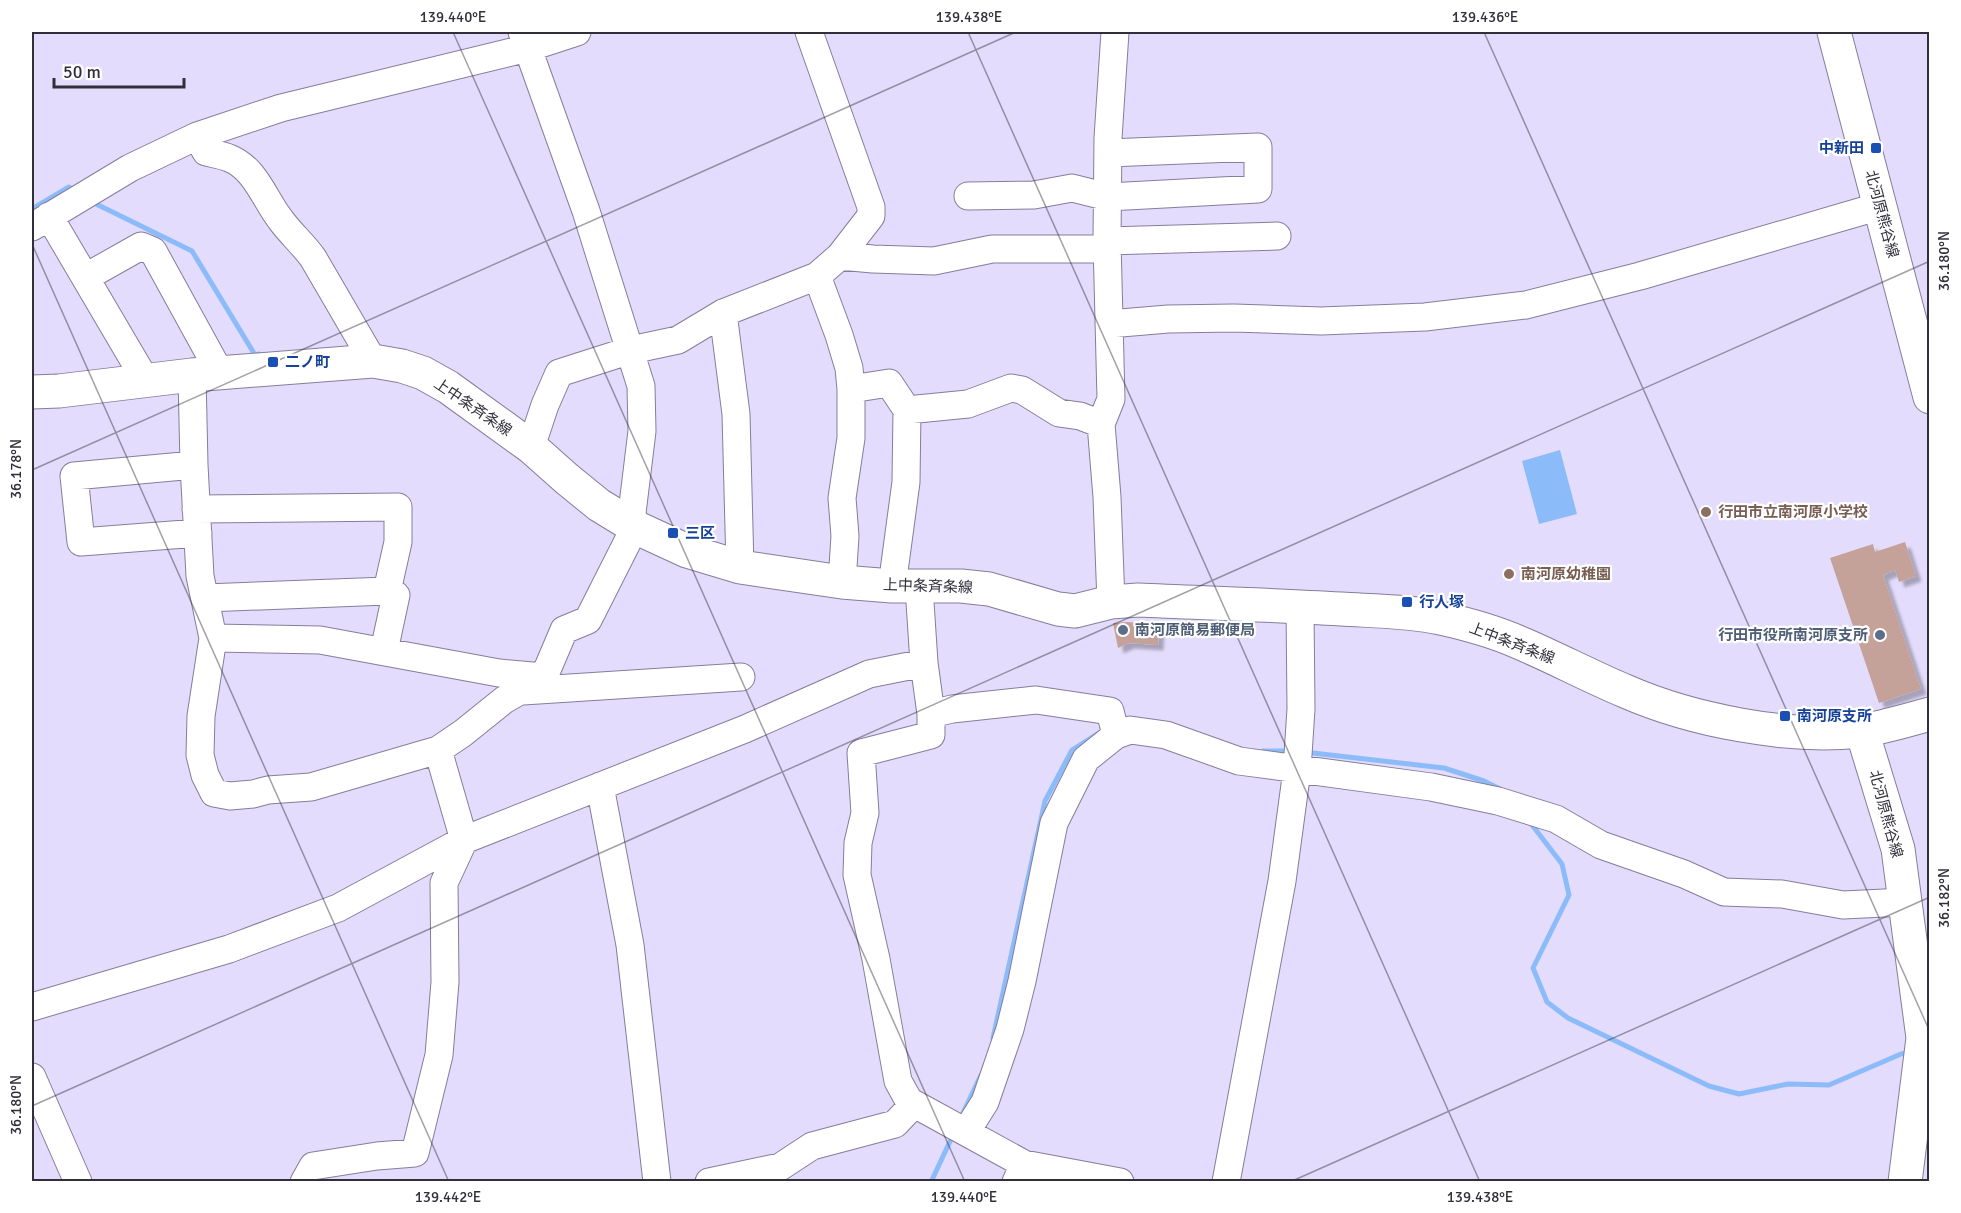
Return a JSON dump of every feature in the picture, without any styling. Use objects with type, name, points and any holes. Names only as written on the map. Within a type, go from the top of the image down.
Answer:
[{"type":"main road","name":"北河原熊谷線","points":[[1834,32],[1880,206],[1923,345],[1929,397]]},
{"type":"main road","name":"上中条斉条線","points":[[32,392],[206,374],[373,362],[402,366],[423,373],[448,387],[531,447],[599,505],[635,527],[687,551],[740,567],[842,582],[989,589],[1058,609],[1075,611],[1138,600],[1300,607],[1437,617],[1517,641],[1626,692],[1675,710],[1717,720],[1783,730],[1828,734],[1862,731]]},
{"type":"main road","points":[[1862,731],[1929,714]]},
{"type":"main road","name":"北河原熊谷線","points":[[1862,731],[1898,849],[1923,1038],[1905,1182]]},
{"type":"street","points":[[146,381],[86,277],[40,221],[130,168],[197,136],[281,108],[525,40],[577,32]]},
{"type":"street","points":[[531,447],[559,373],[631,350],[678,340],[723,313],[817,276],[840,256],[871,216],[871,207],[809,32]]},
{"type":"street","points":[[1111,603],[1107,497],[1101,424],[1111,399],[1107,245],[1108,153],[1115,32]]},
{"type":"street","points":[[86,277],[141,246],[153,251],[206,374],[194,465],[200,576],[213,638],[201,716],[200,755],[214,793],[230,796],[311,787],[438,750],[504,700],[544,677],[564,630],[588,620],[635,527],[632,513],[642,431],[641,386],[586,211],[525,40]]},
{"type":"street","points":[[197,136],[206,152],[230,158],[249,171],[279,218],[314,258],[373,362]]},
{"type":"street","points":[[968,196],[1034,195],[1072,188],[1108,197],[1258,189],[1258,147],[1108,153]]},
{"type":"street","points":[[1109,324],[1234,318],[1321,321],[1425,317],[1526,305],[1640,276],[1880,206]]},
{"type":"street","points":[[840,256],[934,261],[992,249],[1277,236]]},
{"type":"street","points":[[817,276],[849,368],[851,389],[851,438],[842,498],[845,536],[842,582]]},
{"type":"street","points":[[723,313],[736,414],[740,567]]},
{"type":"street","points":[[851,389],[889,382],[907,410],[905,586],[924,663],[931,714],[931,735],[861,753],[865,813],[858,843],[857,875],[876,959],[898,1081],[909,1101],[966,1132],[1020,1173],[1120,1182]]},
{"type":"street","points":[[907,410],[968,404],[1011,388],[1022,390],[1059,413],[1080,416],[1101,424]]},
{"type":"street","points":[[194,465],[74,476],[81,542],[197,521],[398,507],[398,542],[387,591]]},
{"type":"street","points":[[205,598],[387,591],[396,595],[384,651]]},
{"type":"street","points":[[1226,1182],[1282,881],[1297,770],[1301,709],[1300,607]]},
{"type":"street","points":[[213,638],[320,640],[499,673],[544,677]]},
{"type":"street","points":[[32,1007],[229,950],[338,908],[464,840],[744,729],[869,674],[924,663]]},
{"type":"street","points":[[520,692],[741,676]]},
{"type":"street","points":[[931,714],[952,709],[1036,700],[1110,711],[1116,735]]},
{"type":"street","points":[[966,1132],[985,1102],[1010,1029],[1054,823],[1086,759],[1116,735],[1130,730],[1166,735],[1239,761],[1431,787],[1498,801],[1556,819],[1600,844],[1684,874],[1724,892],[1782,894],[1843,905],[1905,902]]},
{"type":"street","points":[[304,1182],[313,1166],[377,1156],[415,1153],[439,1054],[445,982],[444,883],[464,840],[438,750]]},
{"type":"street","points":[[600,786],[630,945],[657,1182]]},
{"type":"street","points":[[32,1077],[78,1182]]},
{"type":"street","points":[[710,1182],[780,1167],[812,1146],[895,1124],[914,1104]]},
{"type":"water","points":[[1560,450],[1577,514],[1539,524],[1522,461]]},
{"type":"building","name":"行田市役所南河原支所","points":[[1905,542],[1916,576],[1899,582],[1895,570],[1883,575],[1921,689],[1879,703],[1830,558],[1873,544],[1875,552]]},
{"type":"building","points":[[1113,623],[1159,624],[1158,645],[1129,643],[1118,648]]},
{"type":"waterway","points":[[32,209],[69,187],[74,191]]},
{"type":"waterway","points":[[90,201],[192,251],[255,355],[259,354]]},
{"type":"waterway","points":[[993,1038],[1045,801],[1072,750],[1102,731]]},
{"type":"waterway","points":[[1263,751],[1289,751]]},
{"type":"waterway","points":[[1304,752],[1444,768],[1484,781],[1500,789]]},
{"type":"waterway","points":[[1529,821],[1562,864],[1569,895],[1533,968],[1547,1002],[1568,1018],[1709,1086],[1739,1094],[1788,1084],[1829,1085],[1910,1052]]},
{"type":"waterway","points":[[963,1113],[981,1075]]},
{"type":"waterway","points":[[931,1182],[953,1135]]},
{"type":"place","name":"中新田","points":[[1876,148]]},
{"type":"place","name":"二ノ町","points":[[273,362]]},
{"type":"place","name":"行田市立南河原小学校","points":[[1706,512]]},
{"type":"place","name":"三区","points":[[673,533]]},
{"type":"place","name":"南河原幼稚園","points":[[1509,574]]},
{"type":"place","name":"行人塚","points":[[1407,602]]},
{"type":"place","name":"南河原簡易郵便局","points":[[1123,630]]},
{"type":"place","name":"行田市役所南河原支所","points":[[1880,635]]},
{"type":"place","name":"南河原支所","points":[[1785,716]]}]
